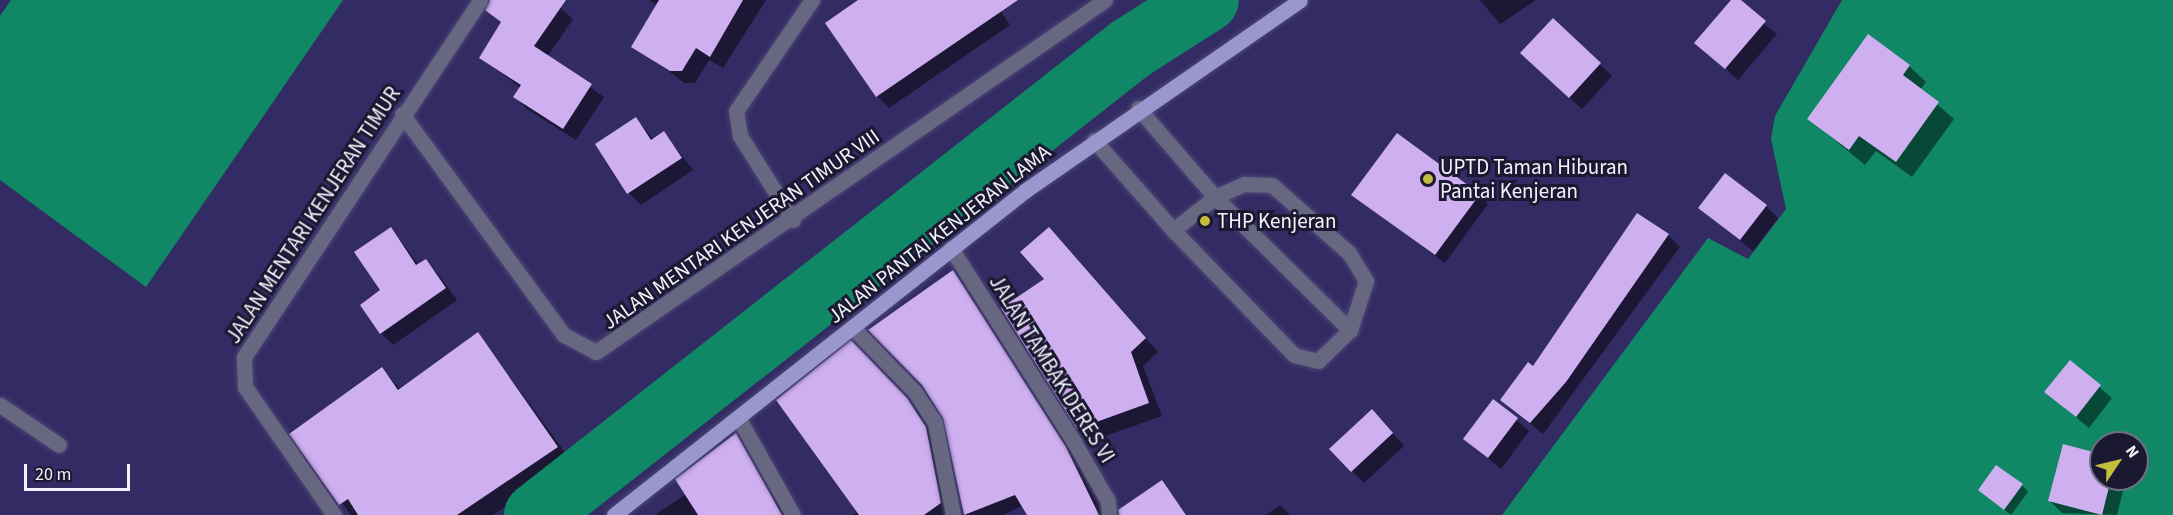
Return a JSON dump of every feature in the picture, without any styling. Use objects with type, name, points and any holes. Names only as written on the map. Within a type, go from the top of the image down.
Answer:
[{"type":"main road","name":"JALAN PANTAI KENJERAN LAMA","points":[[614,515],[951,248],[1094,140],[1300,0]]},
{"type":"street","name":"JALAN MENTARI KENJERAN TIMUR","points":[[334,515],[255,404],[242,372],[244,357],[402,114],[480,0]]},
{"type":"street","points":[[793,220],[740,136],[736,111],[812,0]]},
{"type":"street","name":"JALAN MENTARI KENJERAN TIMUR VIII","points":[[402,114],[564,335],[589,351],[608,347],[1105,0]]},
{"type":"street","points":[[1138,108],[1215,197],[1350,330]]},
{"type":"street","points":[[1094,140],[1173,230],[1294,355],[1318,361],[1350,330],[1366,280],[1349,253],[1272,185],[1244,184],[1215,197],[1173,230]]},
{"type":"street","name":"JALAN TAMBAK DERES VI","points":[[951,248],[1074,442],[1108,501],[1109,515]]},
{"type":"street","points":[[852,327],[915,392],[935,423],[953,515]]},
{"type":"street","points":[[0,405],[59,445]]},
{"type":"street","points":[[739,418],[794,515]]},
{"type":"shaded area","points":[[11,0],[343,0],[146,287],[0,180],[0,16]]},
{"type":"shaded area","points":[[1842,0],[2173,0],[2173,515],[1502,515],[1708,238],[1748,259],[1786,209],[1771,139],[1775,116]]},
{"type":"building","points":[[490,0],[566,0],[534,46],[592,84],[563,129],[513,97],[521,85],[479,58],[501,22],[485,10]]},
{"type":"building","points":[[659,0],[743,0],[710,57],[696,48],[682,71],[670,71],[631,47]]},
{"type":"building","points":[[858,0],[1018,0],[876,97],[825,23]]},
{"type":"building","points":[[1731,0],[1741,0],[1766,21],[1725,69],[1694,43]]},
{"type":"building","points":[[1553,18],[1601,63],[1569,98],[1520,53]]},
{"type":"building","points":[[1868,34],[1910,65],[1903,75],[1939,102],[1896,162],[1859,136],[1849,150],[1807,119]]},
{"type":"building","points":[[636,117],[651,140],[664,131],[682,158],[627,194],[595,144]]},
{"type":"building","points":[[1397,133],[1480,194],[1435,255],[1351,195]]},
{"type":"building","points":[[1725,173],[1767,205],[1740,240],[1698,208]]},
{"type":"building","points":[[1637,213],[1669,234],[1566,382],[1530,423],[1500,400],[1528,362],[1533,366]]},
{"type":"building","points":[[391,227],[416,265],[426,259],[446,288],[380,334],[360,305],[380,290],[354,252]]},
{"type":"building","points":[[1049,227],[1146,338],[1131,352],[1149,403],[1077,429],[1001,308],[1044,279],[1020,252]]},
{"type":"building","points":[[953,270],[1066,447],[1099,515],[1027,515],[1015,495],[964,515],[943,418],[922,385],[868,330]]},
{"type":"building","points":[[478,332],[558,447],[457,515],[358,515],[348,499],[339,505],[289,434],[382,367],[398,390]]},
{"type":"building","points":[[851,340],[907,398],[926,427],[941,503],[924,515],[859,515],[776,400]]},
{"type":"building","points":[[2070,360],[2101,385],[2076,417],[2044,392]]},
{"type":"building","points":[[1493,399],[1518,418],[1488,458],[1463,439]]},
{"type":"building","points":[[1372,409],[1393,433],[1351,472],[1329,449]]},
{"type":"building","points":[[736,433],[782,515],[698,515],[675,479]]},
{"type":"building","points":[[2063,444],[2089,451],[2089,491],[2108,491],[2102,515],[2048,501]]},
{"type":"building","points":[[1996,465],[2023,484],[2004,510],[1978,490]]},
{"type":"building","points":[[1162,480],[1186,515],[1119,515],[1118,510]]},
{"type":"waterway","points":[[536,515],[1130,49],[1207,0]]},
{"type":"place","name":"UPTD Taman Hiburan Pantai Kenjeran","points":[[1428,179]]},
{"type":"place","name":"THP Kenjeran","points":[[1205,221]]}]
